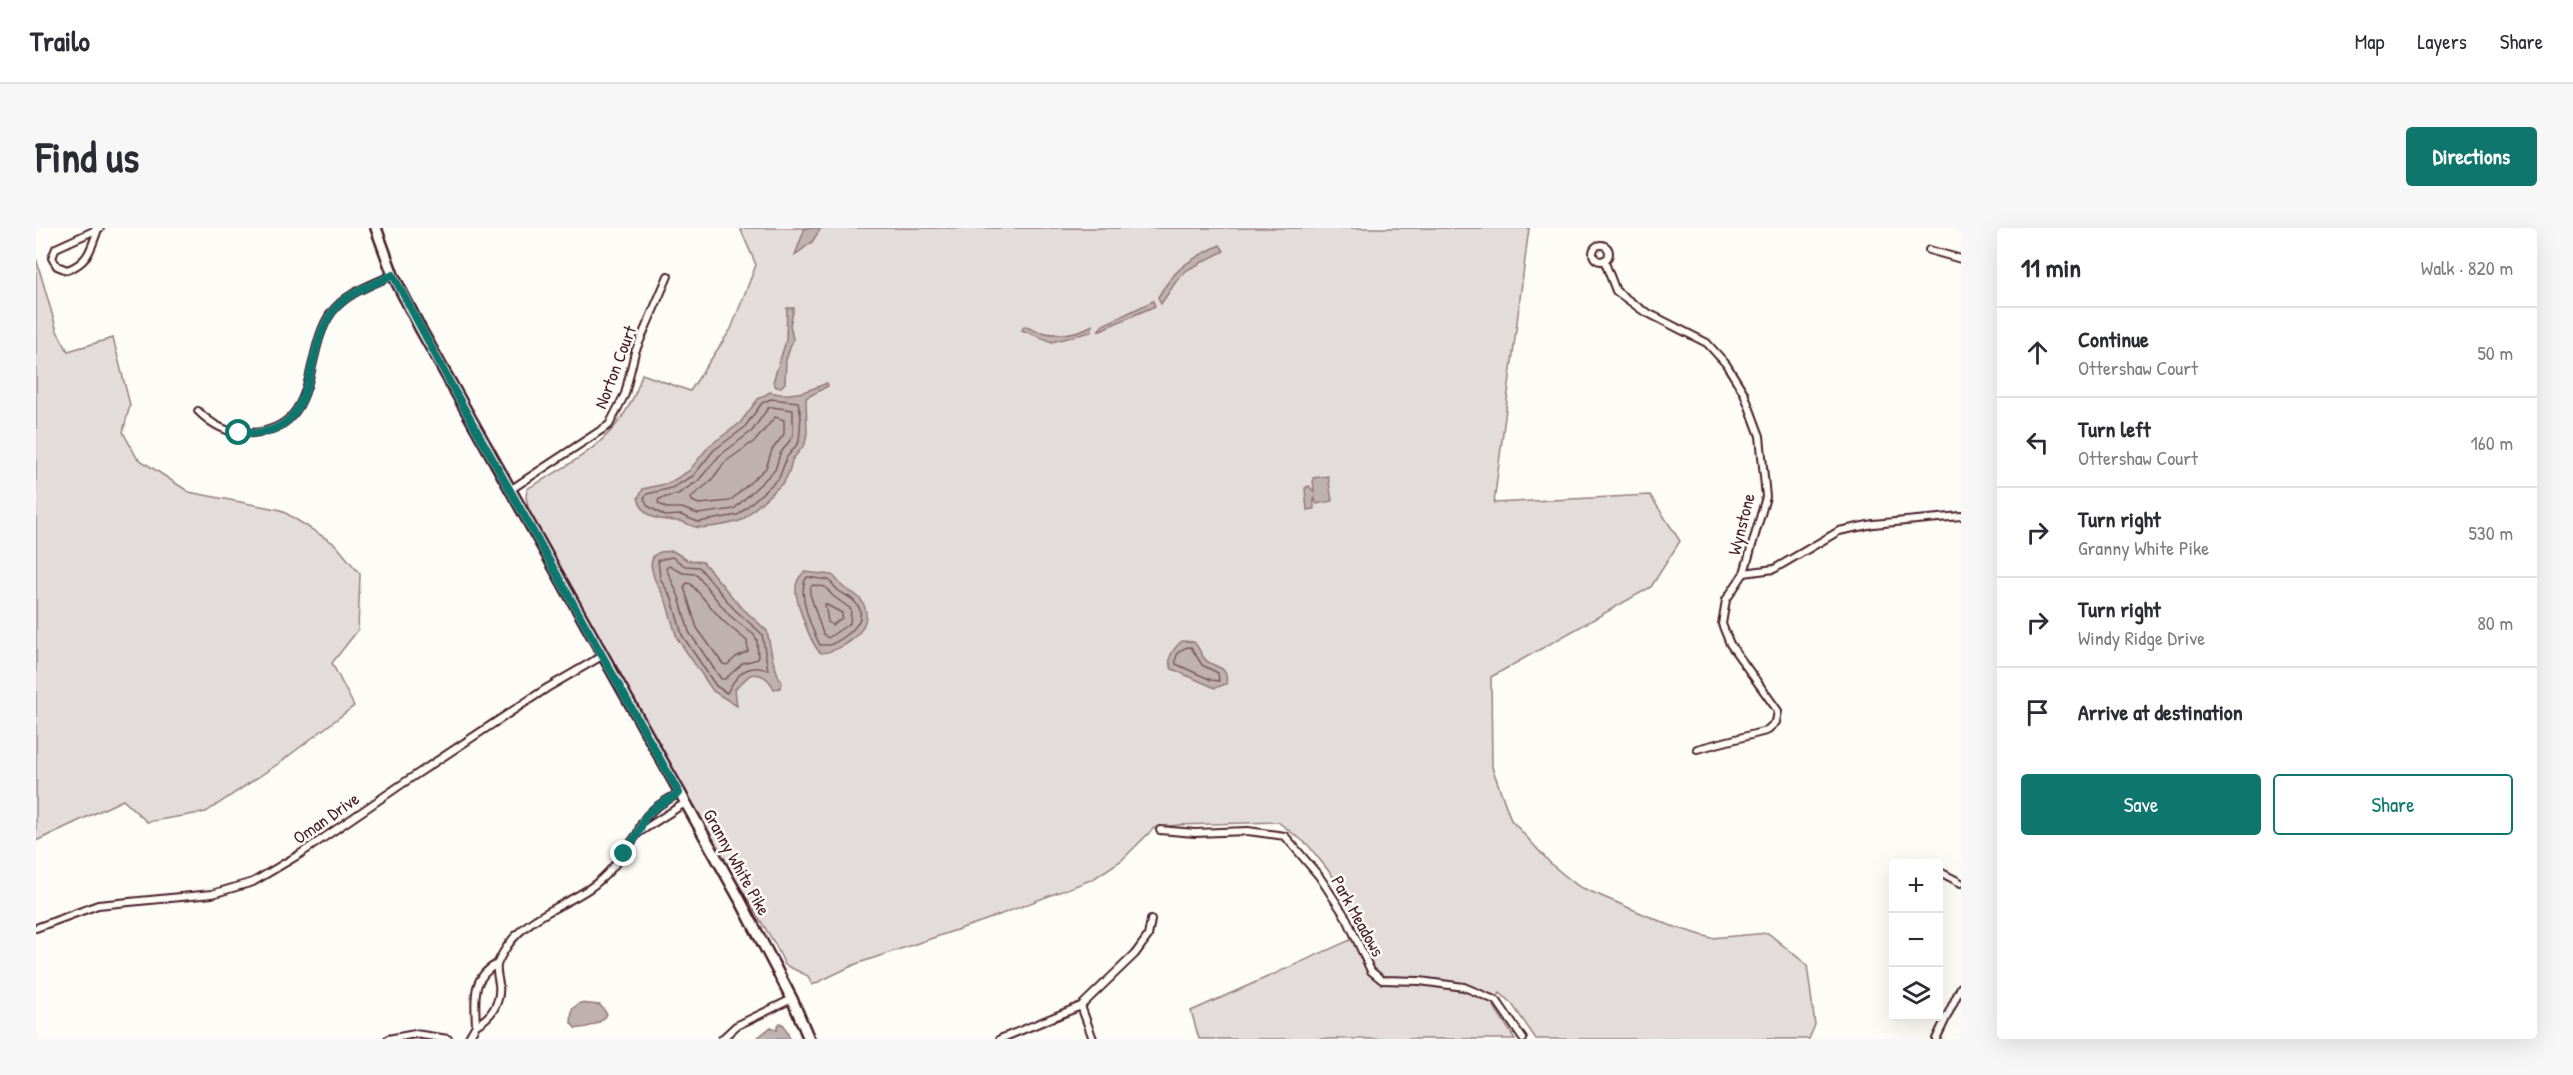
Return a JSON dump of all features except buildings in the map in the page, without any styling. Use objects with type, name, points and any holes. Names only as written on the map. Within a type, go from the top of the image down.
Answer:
[{"type":"main road","name":"Granny White Pike","points":[[376,228],[393,275],[602,656],[739,898],[792,999],[809,1039]]},
{"type":"street","points":[[99,229],[84,262],[65,270],[55,265],[52,255],[56,248],[99,229]]},
{"type":"street","points":[[1929,250],[1961,259]]},
{"type":"street","name":"Wynstone","points":[[1604,260],[1616,291],[1642,310],[1707,343],[1726,364],[1744,393],[1761,436],[1766,497],[1744,573],[1726,600],[1722,624],[1730,644],[1778,711],[1776,722],[1766,731],[1697,749]]},
{"type":"street","points":[[198,411],[213,424],[239,433],[261,432],[282,423],[298,408],[305,394],[323,328],[331,314],[348,297],[393,275]]},
{"type":"street","name":"Norton Court","points":[[510,490],[609,425],[625,394],[635,352],[668,276]]},
{"type":"street","points":[[1744,573],[1774,569],[1839,531],[1873,524],[1961,516]]},
{"type":"street","name":"Oman Drive","points":[[36,928],[98,905],[212,894],[253,882],[300,854],[547,688],[602,656]]},
{"type":"street","points":[[476,1024],[476,986],[483,974],[497,964],[526,925],[592,887],[608,873],[638,833],[646,816],[679,793]]},
{"type":"street","points":[[638,833],[685,803]]},
{"type":"street","name":"Park Meadows","points":[[1160,830],[1195,833],[1248,831],[1285,836],[1319,876],[1347,919],[1371,971],[1382,980],[1420,981],[1464,987],[1497,1001],[1523,1039]]},
{"type":"street","points":[[1943,874],[1961,883]]},
{"type":"street","points":[[1000,1039],[1081,1006],[1135,954],[1148,936],[1151,920]]},
{"type":"street","points":[[468,1039],[476,1024],[490,1014],[498,1000],[497,964]]},
{"type":"street","points":[[1936,1039],[1961,987]]},
{"type":"street","points":[[722,1039],[736,1026],[792,999]]},
{"type":"street","points":[[1081,1006],[1093,1039]]},
{"type":"street","points":[[388,1039],[415,1034],[448,1039]]},
{"type":"shaded area","points":[[740,228],[1529,228],[1494,503],[1650,495],[1680,541],[1651,587],[1491,677],[1492,767],[1511,820],[1552,865],[1578,886],[1669,925],[1711,938],[1768,933],[1807,965],[1815,1025],[1809,1039],[1536,1039],[1512,1004],[1500,993],[1493,1005],[1515,1039],[1199,1039],[1191,1011],[1364,934],[1339,884],[1308,845],[1278,822],[1178,825],[1154,828],[1122,860],[1093,879],[986,920],[856,964],[812,985],[808,976],[785,965],[775,944],[704,828],[530,516],[526,497],[527,489],[582,456],[612,430],[634,396],[642,374],[690,391],[731,329],[756,265]]},
{"type":"shaded area","points":[[36,258],[57,331],[68,351],[113,338],[130,405],[123,432],[137,458],[189,492],[281,510],[335,544],[360,574],[358,630],[332,663],[354,706],[278,764],[206,812],[147,822],[123,800],[36,841]]},
{"type":"water","points":[[805,228],[821,228],[812,242],[795,255]]},
{"type":"water","points":[[1220,245],[1224,251],[1187,270],[1177,280],[1161,304],[1158,297],[1177,271]]},
{"type":"water","points":[[1153,301],[1155,306],[1098,331],[1103,325]]},
{"type":"water","points":[[787,308],[794,308],[790,325],[793,339],[786,360],[785,383],[781,387],[776,387],[773,382],[786,341]]},
{"type":"water","points":[[1093,325],[1091,332],[1052,342],[1022,330],[1024,326],[1032,330],[1058,334],[1076,332]]},
{"type":"water","points":[[827,383],[828,386],[806,398],[805,444],[792,460],[784,482],[742,520],[719,526],[700,527],[680,521],[659,519],[644,510],[638,498],[643,489],[669,483],[689,471],[709,446],[740,423],[758,399],[770,392],[792,394]]},
{"type":"water","points":[[1328,476],[1332,501],[1317,504],[1314,497],[1314,509],[1307,510],[1305,488],[1309,486],[1314,492],[1313,478]]},
{"type":"water","points":[[673,551],[687,560],[703,562],[739,605],[767,631],[773,661],[781,683],[780,688],[774,689],[762,675],[750,675],[735,689],[737,706],[713,691],[677,638],[666,601],[654,578],[651,565],[653,556],[660,552]]},
{"type":"water","points":[[804,572],[832,575],[863,603],[866,612],[861,629],[856,637],[839,648],[821,653],[808,633],[796,594],[797,583]]},
{"type":"water","points":[[1182,641],[1194,642],[1207,661],[1223,669],[1226,684],[1215,688],[1172,669],[1170,657]]},
{"type":"water","points":[[580,1003],[600,1005],[607,1014],[593,1025],[575,1028],[571,1023],[572,1009]]},
{"type":"water","points":[[780,1023],[784,1025],[790,1039],[756,1039],[771,1027],[777,1030]]},
{"type":"route","points":[[239,433],[268,430],[282,423],[298,408],[308,387],[323,328],[331,314],[348,297],[393,275],[454,390],[679,793],[646,816],[624,854]]}]
